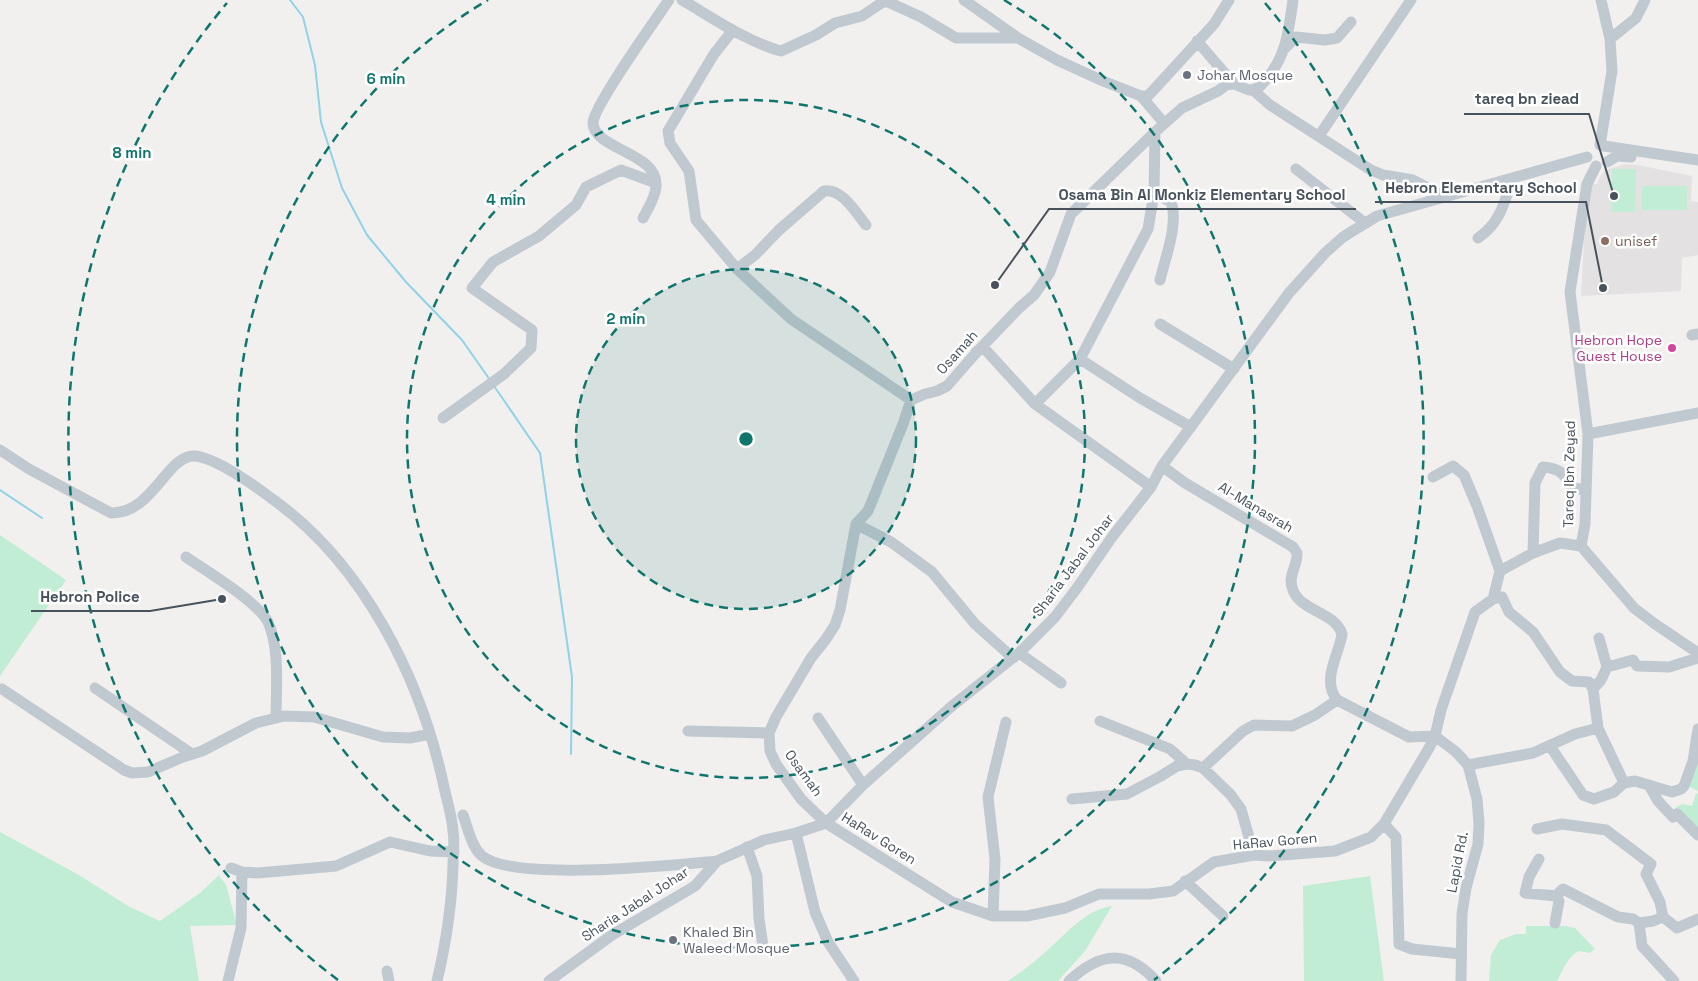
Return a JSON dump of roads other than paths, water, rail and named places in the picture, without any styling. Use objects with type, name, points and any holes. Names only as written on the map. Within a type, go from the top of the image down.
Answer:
[{"type":"street","points":[[643,218],[655,193],[656,183],[654,174],[649,166],[599,136],[593,122],[610,89],[669,0]]},
{"type":"street","points":[[682,0],[733,30],[766,47],[781,51],[816,35],[835,23],[862,16],[879,3],[885,2],[921,17],[956,38],[1018,38]]},
{"type":"street","points":[[964,0],[1018,38],[1057,60],[1141,96],[1148,96],[1219,17],[1230,0]]},
{"type":"street","points":[[1197,41],[1234,84],[1244,89],[1253,90],[1261,86],[1272,73],[1284,48],[1293,0]]},
{"type":"street","points":[[1319,136],[1411,0]]},
{"type":"street","points":[[1601,0],[1610,39],[1612,71],[1602,146],[1608,153],[1597,161],[1590,148],[1595,145],[1602,146],[1698,160]]},
{"type":"street","points":[[1610,39],[1636,18],[1645,0]]},
{"type":"street","points":[[1284,48],[1296,37],[1325,40],[1336,38],[1351,22]]},
{"type":"street","points":[[688,731],[769,733],[773,722],[811,658],[835,625],[840,610],[856,524],[868,511],[911,400],[791,319],[737,269],[696,220],[689,172],[670,143],[668,134],[670,124],[714,54],[733,30]]},
{"type":"street","name":"Osamah","points":[[911,400],[947,386],[975,354],[1034,295],[1056,260],[1071,214],[1164,123],[1182,108],[1218,91],[1226,85],[1234,84]]},
{"type":"street","points":[[1253,90],[1270,105],[1371,170],[1383,175],[1413,180],[1445,197]]},
{"type":"street","points":[[1141,96],[1164,123]]},
{"type":"street","points":[[1035,404],[1080,360],[1148,230],[1154,193],[1155,132]]},
{"type":"street","name":"Sharia Jabal Johar","points":[[549,981],[612,936],[695,886],[718,860],[764,840],[796,833],[826,823],[863,786],[952,706],[1016,656],[1055,617],[1077,588],[1112,537],[1151,487],[1162,466],[1289,293],[1325,253],[1364,223],[1378,216],[1445,197],[1617,156],[1698,166]]},
{"type":"street","name":"Tareq Ibn Zeyad","points":[[1581,546],[1585,524],[1588,434],[1570,292],[1587,184],[1597,161]]},
{"type":"street","points":[[1296,169],[1364,223]]},
{"type":"street","points":[[443,418],[504,374],[531,348],[532,330],[472,288],[493,262],[539,236],[576,205],[586,187],[621,170],[656,183]]},
{"type":"street","points":[[1478,238],[1489,230],[1500,214],[1512,180]]},
{"type":"street","points":[[737,269],[755,255],[779,230],[824,191],[840,194],[866,225]]},
{"type":"street","points":[[1154,193],[1171,202],[1174,217],[1160,280]]},
{"type":"street","points":[[1160,324],[1234,369]]},
{"type":"street","points":[[975,354],[983,347],[1035,404],[1151,487]]},
{"type":"street","points":[[1080,360],[1140,398],[1192,427]]},
{"type":"street","points":[[1588,434],[1698,413]]},
{"type":"street","points":[[0,450],[29,468],[111,512],[120,513],[135,506],[154,490],[179,461],[194,456],[219,465],[256,487],[294,515],[318,538],[349,574],[365,597],[401,659],[416,694],[430,734],[450,814],[454,852],[452,899],[437,981]]},
{"type":"street","name":"Al-Manasrah","points":[[1162,466],[1185,483],[1293,547],[1297,553],[1297,563],[1291,578],[1291,586],[1295,596],[1302,604],[1328,618],[1337,626],[1342,634],[1333,664],[1331,684],[1337,700]]},
{"type":"street","points":[[1433,477],[1453,466],[1464,474],[1500,571],[1493,599],[1502,597],[1509,612],[1533,632],[1560,672],[1572,680],[1589,682],[1593,689],[1598,728],[1624,784]]},
{"type":"street","points":[[1533,553],[1535,483],[1543,467],[1556,468],[1562,472],[1572,488],[1586,490]]},
{"type":"street","points":[[856,524],[891,542],[932,572],[975,624],[1016,656],[1061,683]]},
{"type":"street","points":[[1500,571],[1533,553],[1560,543],[1581,546],[1634,608],[1698,653]]},
{"type":"street","points":[[186,557],[229,586],[267,620],[272,632],[274,646],[276,718]]},
{"type":"street","name":"HaRav Goren","points":[[826,823],[952,902],[993,916],[1027,916],[1065,908],[1100,894],[1149,894],[1173,891],[1214,862],[1254,855],[1269,856],[1334,851],[1371,837],[1384,824],[1435,736],[1441,710],[1475,612],[1493,599]]},
{"type":"street","points":[[1593,689],[1601,680],[1607,667],[1599,638]]},
{"type":"street","points":[[1607,667],[1633,660],[1637,666],[1669,667],[1698,658]]},
{"type":"street","points":[[96,688],[192,754]]},
{"type":"street","points":[[2,689],[124,770],[132,773],[148,772],[192,754],[256,723],[276,718],[314,717],[382,737],[410,738],[430,734]]},
{"type":"street","points":[[1203,768],[1243,731],[1254,725],[1292,726],[1315,715],[1337,700],[1409,737],[1435,736],[1456,752],[1468,765],[1533,753],[1575,734],[1598,728]]},
{"type":"street","points":[[818,718],[863,786]]},
{"type":"street","points":[[1100,721],[1170,749],[1187,764]]},
{"type":"street","points":[[993,916],[995,859],[988,797],[1006,722]]},
{"type":"street","points":[[1550,746],[1583,795],[1594,799],[1614,792],[1624,784],[1635,781],[1672,792],[1684,786],[1693,761],[1698,729]]},
{"type":"street","name":"Osamah","points":[[769,733],[770,751],[776,764],[801,799],[826,823]]},
{"type":"street","points":[[1072,799],[1127,794],[1177,766],[1187,764],[1203,768],[1230,794],[1241,809],[1254,855]]},
{"type":"street","name":"Lapid Rd.","points":[[1461,981],[1462,914],[1466,888],[1478,844],[1479,823],[1477,799],[1468,765]]},
{"type":"street","points":[[1649,785],[1658,802],[1673,817],[1677,814],[1698,835]]},
{"type":"street","points":[[463,815],[475,848],[484,857],[514,868],[609,869],[718,860]]},
{"type":"street","points":[[1384,824],[1396,836],[1399,944],[1412,949],[1462,954]]},
{"type":"street","points":[[1537,829],[1562,824],[1606,830],[1651,864],[1646,874],[1660,902],[1662,917],[1677,928],[1698,919]]},
{"type":"street","points":[[796,833],[815,912],[828,942],[854,981]]},
{"type":"street","points":[[228,981],[242,928],[237,870],[258,873],[336,866],[390,842],[430,851],[454,852]]},
{"type":"street","points":[[747,847],[757,876],[759,919],[764,946]]},
{"type":"street","points":[[1539,859],[1529,877],[1525,893],[1556,896]]},
{"type":"street","points":[[1185,881],[1223,916]]},
{"type":"street","points":[[1556,896],[1563,889],[1618,917],[1633,919],[1639,923],[1653,921],[1662,917]]},
{"type":"street","points":[[1555,922],[1559,901],[1556,896]]},
{"type":"street","points":[[1639,923],[1642,946],[1674,981]]},
{"type":"street","points":[[1069,981],[1089,964],[1098,960],[1116,958],[1135,963],[1156,981]]},
{"type":"waterway","points":[[290,0],[303,17],[315,65],[321,122],[342,188],[367,235],[406,282],[462,340],[490,380]]},
{"type":"waterway","points":[[494,386],[540,453],[572,677],[571,754]]},
{"type":"waterway","points":[[0,490],[42,518]]},
{"type":"place","name":"Johar Mosque","points":[[1187,75]]},
{"type":"place","name":"tareq bn ziead","points":[[1614,196]]},
{"type":"place","name":"unisef","points":[[1605,241]]},
{"type":"place","name":"Osama Bin Al Monkiz Elementary School","points":[[995,285]]},
{"type":"place","name":"Hebron Elementary School","points":[[1603,288]]},
{"type":"place","name":"Hebron Hope Guest House","points":[[1672,348]]},
{"type":"place","name":"Hebron Police","points":[[222,599]]},
{"type":"place","name":"Khaled Bin Waleed Mosque","points":[[673,940]]}]
